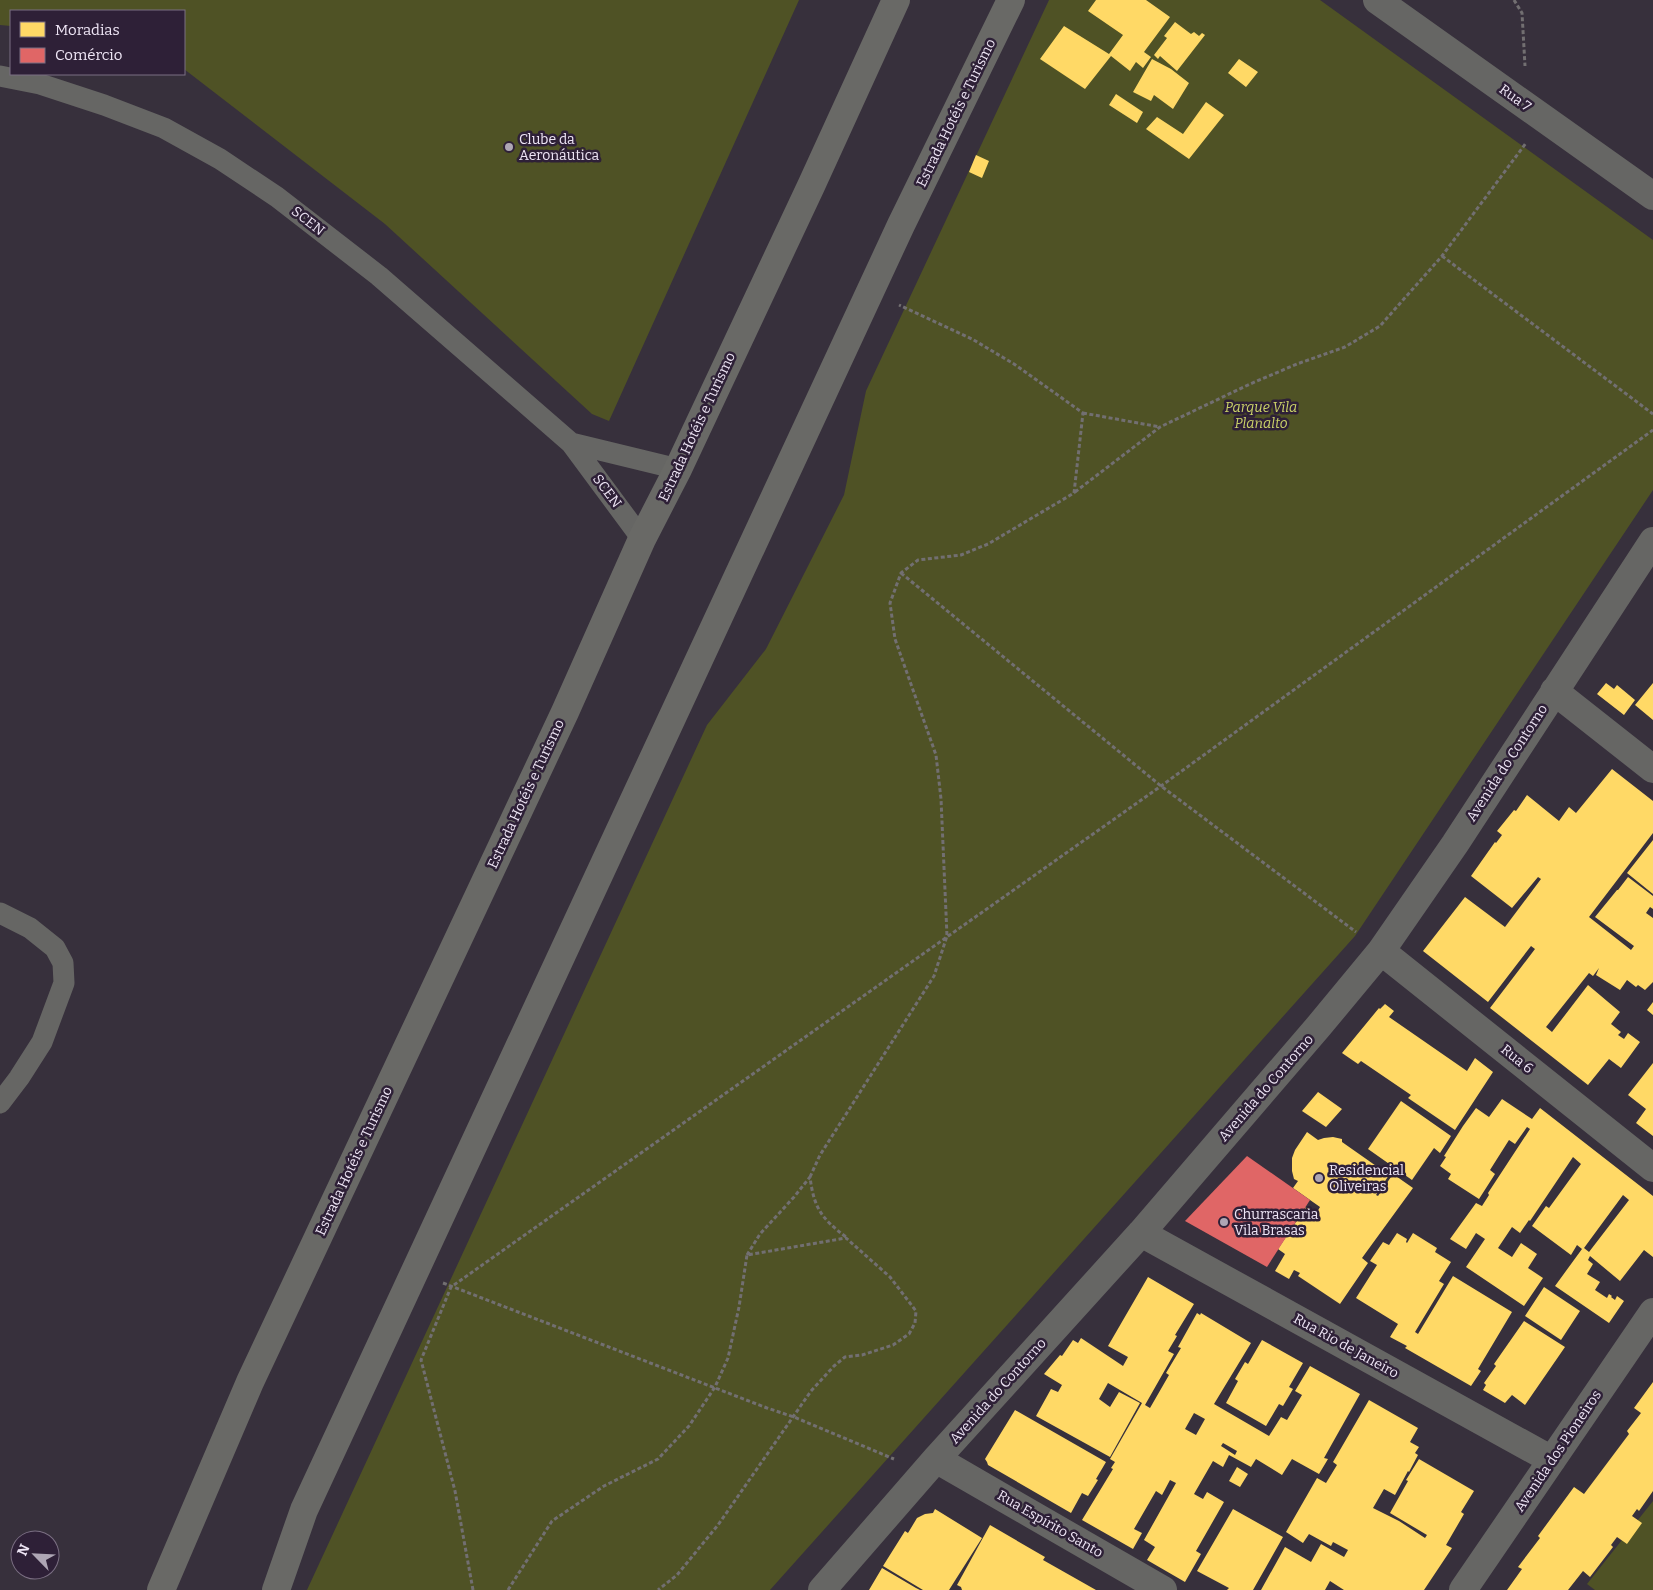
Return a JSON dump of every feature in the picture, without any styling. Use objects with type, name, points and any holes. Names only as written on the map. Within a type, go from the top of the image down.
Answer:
[{"type":"main road","name":"Estrada Hotéis e Turismo","points":[[160,1590],[250,1382],[561,721],[642,540],[678,469],[896,0]]},
{"type":"main road","name":"Estrada Hotéis e Turismo","points":[[276,1590],[304,1510],[870,292],[1011,0]]},
{"type":"street","name":"Rua 7","points":[[1377,0],[1653,196]]},
{"type":"street","name":"Avenida do Contorno","points":[[822,1590],[930,1466],[1141,1233],[1381,951],[1455,844],[1653,541]]},
{"type":"street","points":[[1554,691],[1653,769]]},
{"type":"street","name":"Rua 6","points":[[1381,951],[1653,1168]]},
{"type":"street","name":"Rua Rio de Janeiro","points":[[1141,1233],[1552,1460]]},
{"type":"street","name":"Avenida dos Pioneiros","points":[[1463,1590],[1653,1312]]},
{"type":"street","name":"Rua Espírito Santo","points":[[930,1466],[1163,1590]]},
{"type":"lane","name":"SCEN","points":[[0,76],[40,84],[104,105],[164,128],[220,159],[277,197],[379,276],[571,443],[642,540]]},
{"type":"lane","name":"SCEN","points":[[571,443],[678,469]]},
{"type":"lane","points":[[0,913],[30,928],[55,948],[63,963],[64,983],[42,1042],[19,1078],[0,1102]]},
{"type":"path","points":[[508,1590],[552,1521],[604,1486],[658,1459],[689,1426],[715,1387],[728,1358],[739,1307],[747,1255],[760,1234],[810,1177],[820,1155],[934,976],[947,936],[941,799],[936,755],[896,639],[890,603],[901,573],[918,560],[961,555],[988,544],[1074,493],[1160,426],[1250,384],[1297,364],[1345,347],[1380,326],[1442,256],[1535,112],[1522,13],[1514,0]]},
{"type":"path","points":[[1442,256],[1653,414]]},
{"type":"path","points":[[870,292],[972,339],[1014,364],[1083,414],[1160,426]]},
{"type":"path","points":[[1074,493],[1083,414]]},
{"type":"path","points":[[473,1590],[455,1491],[421,1360],[451,1287],[1161,786],[1653,430]]},
{"type":"path","points":[[901,573],[1161,786],[1381,951]]},
{"type":"path","points":[[658,1590],[677,1575],[718,1525],[811,1391],[834,1366],[845,1357],[862,1355],[893,1344],[908,1334],[915,1323],[916,1311],[890,1277],[827,1222],[817,1208],[810,1177]]},
{"type":"path","points":[[747,1255],[846,1238]]},
{"type":"path","points":[[416,1271],[451,1287],[794,1417],[930,1466]]},
{"type":"green space","name":"Clube da Aeronáutica","points":[[0,0],[799,0],[609,421],[592,414],[385,224],[185,70],[185,10],[10,10],[10,26],[0,25]]},
{"type":"green space","name":"Parque Vila Planalto","points":[[1049,0],[1320,0],[1653,240],[1653,490],[1355,936],[770,1590],[307,1590],[707,725],[766,649],[844,495],[866,391]]},
{"type":"green space","points":[[1653,1501],[1653,1590],[1595,1590],[1587,1584]]},
{"type":"building: Moradias","points":[[1096,0],[1146,0],[1170,17],[1144,52],[1151,57],[1143,68],[1136,62],[1130,71],[1111,56],[1085,89],[1040,59],[1064,26],[1109,54],[1123,35],[1088,11]]},
{"type":"building: Moradias","points":[[1175,22],[1191,34],[1194,32],[1199,36],[1202,33],[1205,35],[1177,71],[1160,56],[1158,59],[1154,55],[1167,38],[1164,36]]},
{"type":"building: Moradias","points":[[1152,59],[1171,69],[1189,83],[1173,109],[1154,95],[1151,101],[1133,92]]},
{"type":"building: Moradias","points":[[1239,59],[1258,72],[1246,87],[1228,73]]},
{"type":"building: Moradias","points":[[1116,94],[1143,112],[1137,123],[1109,105]]},
{"type":"building: Moradias","points":[[1206,102],[1224,115],[1189,159],[1146,129],[1157,117],[1183,134]]},
{"type":"building: Moradias","points":[[976,155],[989,161],[982,178],[969,172]]},
{"type":"building: Moradias","points":[[1606,683],[1614,689],[1617,685],[1635,700],[1624,715],[1597,694]]},
{"type":"building: Moradias","points":[[1653,683],[1653,720],[1635,705]]},
{"type":"building: Moradias","points":[[1612,769],[1653,801],[1653,833],[1589,917],[1631,950],[1634,946],[1595,917],[1628,877],[1653,896],[1653,909],[1650,907],[1646,913],[1653,918],[1653,982],[1645,990],[1638,985],[1636,987],[1627,980],[1620,990],[1596,975],[1599,968],[1593,976],[1589,973],[1546,1027],[1552,1032],[1588,985],[1620,1012],[1611,1024],[1621,1032],[1618,1035],[1624,1039],[1628,1033],[1640,1042],[1621,1068],[1609,1059],[1588,1085],[1490,1008],[1535,949],[1531,946],[1488,1002],[1423,951],[1465,897],[1505,927],[1541,879],[1538,877],[1512,908],[1471,876],[1502,835],[1497,831],[1514,810],[1516,811],[1527,795],[1559,821],[1569,807],[1576,813]]},
{"type":"building: Moradias","points":[[1653,840],[1653,894],[1627,873]]},
{"type":"building: Moradias","points":[[1653,1002],[1653,1015],[1647,1010]]},
{"type":"building: Moradias","points":[[1385,1004],[1394,1011],[1389,1017],[1467,1071],[1475,1058],[1493,1072],[1455,1130],[1408,1098],[1411,1095],[1361,1061],[1358,1064],[1342,1053],[1379,1008]]},
{"type":"building: Moradias","points":[[1653,1063],[1653,1136],[1636,1123],[1646,1109],[1628,1095]]},
{"type":"building: Moradias","points":[[1318,1092],[1342,1109],[1326,1127],[1302,1111]]},
{"type":"building: Moradias","points":[[1502,1099],[1532,1119],[1540,1108],[1653,1196],[1653,1257],[1644,1250],[1620,1281],[1590,1256],[1588,1260],[1593,1264],[1587,1274],[1600,1282],[1595,1290],[1607,1298],[1609,1294],[1615,1300],[1617,1296],[1624,1301],[1609,1323],[1555,1286],[1582,1249],[1577,1245],[1571,1255],[1532,1226],[1546,1206],[1549,1208],[1581,1164],[1573,1157],[1530,1221],[1520,1233],[1512,1227],[1498,1248],[1512,1257],[1521,1243],[1537,1254],[1528,1268],[1543,1278],[1524,1306],[1466,1267],[1485,1239],[1476,1233],[1466,1249],[1450,1239],[1476,1203],[1482,1206],[1489,1195],[1488,1193],[1530,1129],[1527,1127],[1515,1144],[1509,1140],[1490,1170],[1495,1174],[1479,1199],[1448,1179],[1451,1174],[1440,1166],[1446,1157],[1444,1156],[1476,1108],[1489,1117]],"holes":[[[1623,1195],[1629,1200],[1589,1252],[1584,1248]]]},
{"type":"building: Moradias","points":[[1401,1101],[1451,1136],[1440,1153],[1434,1148],[1412,1180],[1368,1149]]},
{"type":"building: Moradias","points":[[1307,1132],[1318,1140],[1333,1137],[1342,1139],[1342,1142],[1389,1175],[1376,1195],[1378,1196],[1393,1174],[1413,1188],[1362,1258],[1368,1263],[1340,1304],[1298,1276],[1300,1273],[1294,1270],[1289,1279],[1275,1271],[1285,1254],[1278,1249],[1306,1207],[1316,1214],[1320,1207],[1293,1188],[1298,1181],[1294,1179],[1292,1158]]},
{"type":"building: Moradias","points":[[1397,1233],[1407,1239],[1407,1243],[1413,1233],[1437,1248],[1435,1252],[1451,1262],[1439,1281],[1444,1284],[1415,1332],[1418,1334],[1453,1276],[1512,1312],[1478,1369],[1481,1371],[1471,1386],[1405,1348],[1407,1346],[1390,1337],[1398,1324],[1356,1298],[1377,1265],[1370,1261],[1383,1242],[1389,1245]]},
{"type":"building: Moradias","points":[[1148,1277],[1194,1304],[1175,1335],[1177,1336],[1168,1351],[1174,1354],[1145,1405],[1150,1408],[1169,1375],[1166,1373],[1181,1348],[1178,1347],[1197,1313],[1200,1315],[1201,1313],[1251,1343],[1214,1404],[1269,1436],[1281,1417],[1287,1420],[1302,1395],[1295,1391],[1310,1366],[1360,1394],[1324,1458],[1328,1459],[1319,1474],[1292,1459],[1282,1475],[1256,1459],[1251,1467],[1229,1455],[1223,1467],[1213,1461],[1194,1494],[1203,1499],[1207,1492],[1224,1502],[1196,1551],[1201,1554],[1185,1582],[1147,1560],[1155,1547],[1144,1540],[1176,1483],[1170,1480],[1162,1495],[1156,1491],[1134,1529],[1142,1533],[1133,1549],[1082,1520],[1113,1469],[1111,1468],[1115,1462],[1110,1459],[1142,1403],[1108,1383],[1099,1399],[1110,1407],[1119,1392],[1140,1403],[1110,1457],[1036,1416],[1051,1389],[1058,1392],[1062,1385],[1044,1374],[1060,1355],[1062,1356],[1073,1340],[1078,1343],[1081,1338],[1123,1366],[1128,1357],[1108,1346]],"holes":[[[1194,1413],[1205,1419],[1196,1435],[1185,1429]],[[1223,1443],[1237,1451],[1235,1455],[1221,1446]]]},
{"type":"building: Moradias","points":[[1544,1287],[1580,1311],[1561,1340],[1525,1316]]},
{"type":"building: Moradias","points":[[1524,1321],[1565,1347],[1525,1405],[1512,1395],[1505,1403],[1483,1390],[1486,1385],[1484,1383],[1496,1366],[1494,1364]]},
{"type":"building: Moradias","points":[[1262,1340],[1303,1363],[1289,1387],[1293,1389],[1283,1406],[1279,1404],[1266,1426],[1226,1403],[1238,1381],[1235,1379],[1245,1362],[1248,1364]]},
{"type":"building: Moradias","points":[[1653,1382],[1653,1491],[1639,1511],[1637,1509],[1632,1516],[1642,1523],[1627,1544],[1617,1537],[1611,1545],[1613,1547],[1590,1577],[1583,1571],[1568,1590],[1507,1590],[1522,1569],[1518,1567],[1540,1538],[1538,1536],[1574,1487],[1584,1494],[1629,1434],[1627,1431],[1641,1413],[1634,1408]]},
{"type":"building: Moradias","points":[[1369,1400],[1418,1428],[1410,1442],[1419,1447],[1415,1453],[1418,1455],[1395,1495],[1384,1489],[1373,1508],[1399,1521],[1425,1538],[1427,1535],[1390,1513],[1408,1481],[1406,1480],[1419,1459],[1474,1491],[1461,1512],[1464,1514],[1446,1545],[1452,1548],[1424,1590],[1344,1590],[1330,1581],[1325,1590],[1261,1590],[1285,1547],[1311,1562],[1321,1544],[1344,1557],[1348,1550],[1333,1542],[1331,1546],[1309,1534],[1303,1543],[1286,1532],[1317,1478],[1326,1483],[1337,1465],[1333,1462]]},
{"type":"building: Moradias","points":[[1015,1410],[1106,1462],[1088,1496],[1082,1493],[1071,1513],[988,1465],[985,1459]]},
{"type":"building: Moradias","points":[[1237,1467],[1248,1474],[1240,1487],[1229,1481]]},
{"type":"building: Moradias","points":[[935,1509],[982,1538],[949,1590],[923,1590],[883,1566],[905,1531],[908,1533],[917,1518],[933,1513]]},
{"type":"building: Moradias","points":[[1233,1509],[1283,1537],[1253,1590],[1227,1590],[1229,1588],[1197,1571]]},
{"type":"building: Moradias","points":[[990,1525],[1045,1557],[1043,1560],[1096,1590],[962,1590],[957,1585]]},
{"type":"building: Moradias","points":[[882,1568],[916,1588],[920,1590],[869,1590]]},
{"type":"building: Comércio","points":[[1247,1156],[1310,1200],[1267,1267],[1185,1221]]},
{"type":"place","name":"Clube da Aeronáutica","points":[[509,147]]},
{"type":"place","name":"Residencial Oliveiras","points":[[1319,1178]]},
{"type":"place","name":"Churrascaria Vila Brasas","points":[[1224,1222]]}]
